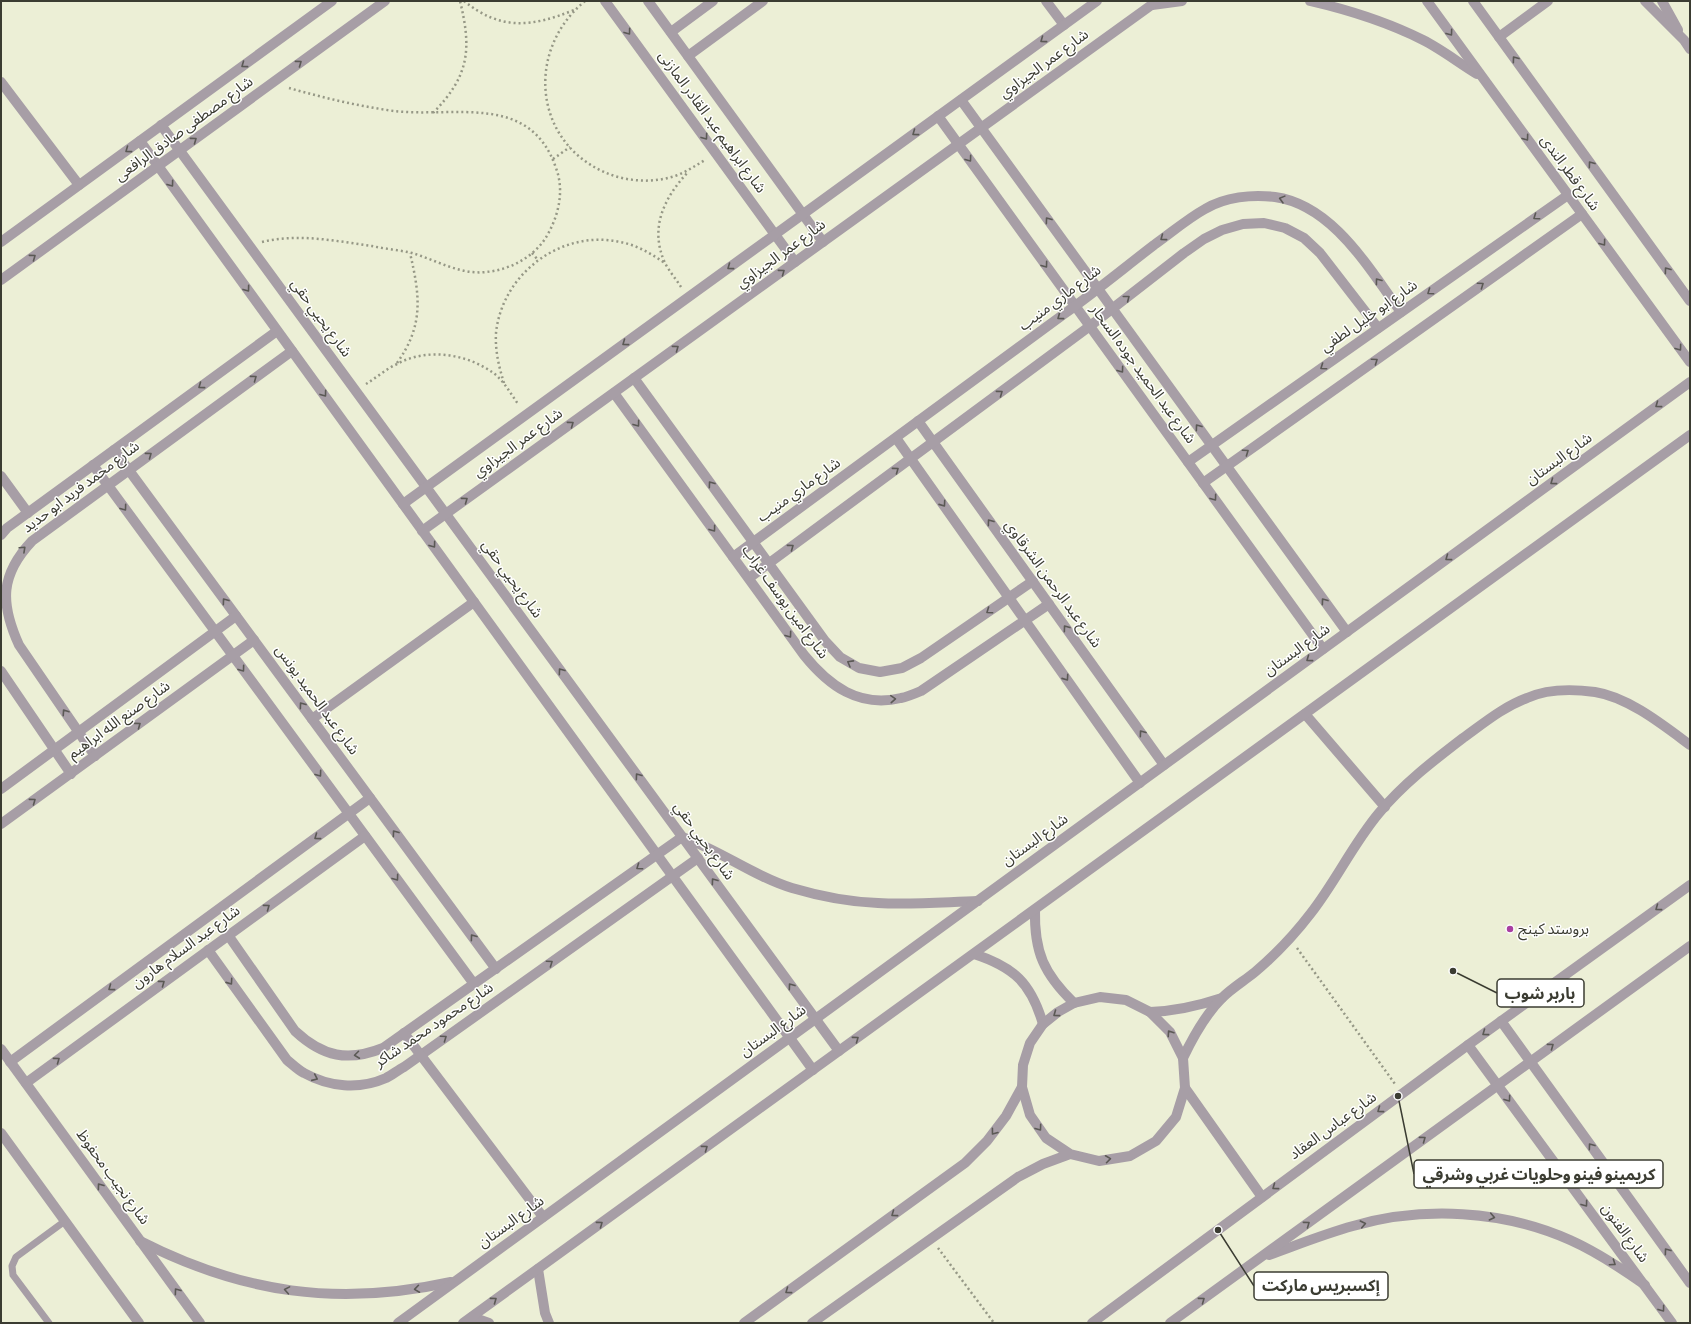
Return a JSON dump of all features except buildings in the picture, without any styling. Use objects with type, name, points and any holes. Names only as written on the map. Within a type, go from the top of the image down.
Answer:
[{"type":"street","name":"شارع مصطفى صادق الرافعى","points":[[1,280],[385,1]]},
{"type":"street","name":"شارع ابراهيم عبد القادر المازنى","points":[[605,1],[795,262]]},
{"type":"street","name":"شارع ابراهيم عبد القادر المازنى","points":[[648,1],[823,242]]},
{"type":"street","points":[[671,32],[713,1]]},
{"type":"street","points":[[688,56],[763,1]]},
{"type":"street","points":[[1046,1],[1064,25]]},
{"type":"street","name":"شارع عمر الجيزاوي","points":[[403,504],[1097,1]]},
{"type":"street","points":[[1154,3],[1182,1]]},
{"type":"street","points":[[1310,1],[1372,18],[1424,40],[1483,78]]},
{"type":"street","name":"شارع قطر الندى","points":[[1426,1],[1690,362]]},
{"type":"street","points":[[1499,37],[1548,1]]},
{"type":"street","points":[[1644,1],[1687,45]]},
{"type":"street","points":[[1662,1],[1687,45]]},
{"type":"street","name":"شارع مصطفى صادق الرافعى","points":[[1,242],[328,2]]},
{"type":"street","name":"شارع عمر الجيزاوي","points":[[422,531],[1154,3]]},
{"type":"street","name":"شارع قطر الندى","points":[[1477,3],[1499,37],[1690,301]]},
{"type":"street","points":[[1,82],[79,185]]},
{"type":"street","name":"شارع عبد الحميد جوده السحار","points":[[961,100],[1347,632]]},
{"type":"street","name":"شارع عبد الحميد جوده السحار","points":[[938,116],[1323,649]]},
{"type":"street","name":"شارع يحيي حقي","points":[[161,125],[839,1051]]},
{"type":"street","points":[[140,141],[813,1070]]},
{"type":"street","name":"شارع ابو خليل لطفي","points":[[1188,462],[1568,195]]},
{"type":"street","name":"شارع ماري منيب","points":[[733,557],[1098,289],[1183,223],[1206,208],[1228,200],[1244,197],[1275,197],[1297,203],[1317,214],[1335,228],[1350,245],[1401,312]]},
{"type":"street","points":[[1203,483],[1582,214]]},
{"type":"street","points":[[748,578],[1090,326],[1204,239],[1222,230],[1243,224],[1264,223],[1285,228],[1304,238],[1320,253],[1378,328]]},
{"type":"street","name":"شارع محمد فريد ابو حديد","points":[[1,535],[92,465],[277,331]]},
{"type":"street","name":"شارع محمد فريد ابو حديد","points":[[95,756],[19,645],[9,627],[3,609],[3,590],[8,570],[18,554],[32,541],[292,351]]},
{"type":"street","name":"شارع امين يوسف غراب","points":[[634,378],[825,641],[840,657],[859,668],[880,672],[902,668],[921,658],[1033,581]]},
{"type":"street","name":"شارع البستان","points":[[398,1323],[1690,382]]},
{"type":"street","name":"شارع امين يوسف غراب","points":[[614,392],[804,655],[818,673],[835,687],[856,696],[878,700],[900,698],[921,691],[1049,604]]},
{"type":"street","name":"شارع عبد الرحمن الشرقاوي","points":[[918,421],[1164,765]]},
{"type":"street","points":[[463,1323],[1690,435]]},
{"type":"street","points":[[896,438],[1140,783]]},
{"type":"street","name":"شارع عبد الحميد يونس","points":[[114,450],[496,969]]},
{"type":"street","points":[[92,465],[474,984]]},
{"type":"street","points":[[1,476],[28,513]]},
{"type":"street","points":[[312,719],[474,602]]},
{"type":"street","name":"شارع صنع الله ابراهيم","points":[[1,789],[236,616]]},
{"type":"street","name":"شارع صنع الله ابراهيم","points":[[1,824],[254,640]]},
{"type":"street","points":[[1,671],[70,774]]},
{"type":"street","points":[[1183,1058],[1200,1026],[1222,998],[1254,973],[1290,938],[1311,913],[1335,880],[1355,844],[1405,785],[1497,713],[1528,697],[1561,690],[1596,692],[1628,703],[1690,745]]},
{"type":"street","points":[[1305,714],[1385,807]]},
{"type":"street","name":"شارع عبد السلام هارون","points":[[10,1062],[370,798]]},
{"type":"street","name":"شارع عبد السلام هارون","points":[[26,1083],[365,836]]},
{"type":"street","points":[[682,836],[791,888],[834,898],[878,904],[978,901]]},
{"type":"street","name":"شارع محمود محمد شاكر","points":[[228,935],[291,1025],[307,1042],[321,1050],[336,1055],[347,1056],[368,1054],[383,1048],[682,836]]},
{"type":"street","name":"شارع محمود محمد شاكر","points":[[208,950],[273,1043],[287,1060],[303,1073],[322,1082],[344,1086],[365,1084],[386,1078],[421,1055],[698,858]]},
{"type":"street","name":"شارع عباس العقاد","points":[[1092,1323],[1468,1045],[1690,885]]},
{"type":"street","points":[[1035,910],[1035,931],[1039,951],[1047,971],[1059,988],[1074,1003]]},
{"type":"street","points":[[1170,1323],[1690,946]]},
{"type":"street","points":[[974,954],[994,960],[1012,971],[1030,992],[1037,1004],[1043,1024]]},
{"type":"street","points":[[1100,997],[1126,1000],[1150,1012],[1170,1032],[1183,1058],[1185,1088],[1176,1117],[1156,1141],[1150,1145],[1130,1156],[1100,1161],[1070,1154],[1046,1138],[1030,1115],[1022,1088],[1023,1065],[1030,1043],[1043,1024],[1058,1012],[1074,1003],[1100,997]]},
{"type":"street","points":[[1150,1012],[1181,1010],[1199,1006],[1222,998]]},
{"type":"street","name":"شارع الفنون","points":[[1502,1021],[1690,1283]]},
{"type":"street","points":[[404,1033],[543,1217]]},
{"type":"street","name":"شارع الفنون","points":[[1468,1045],[1672,1323]]},
{"type":"street","name":"شارع نجيب محفوظ","points":[[1,1049],[200,1323]]},
{"type":"street","points":[[744,1323],[965,1163],[987,1141],[1006,1116],[1022,1088]]},
{"type":"street","points":[[1185,1088],[1262,1197]]},
{"type":"street","points":[[1,1133],[139,1323]]},
{"type":"street","points":[[812,1323],[1018,1177],[1043,1164],[1070,1154]]},
{"type":"street","points":[[1260,1258],[1353,1226],[1396,1217],[1440,1213],[1485,1216],[1528,1225],[1570,1240],[1609,1260],[1645,1285]]},
{"type":"street","points":[[140,1241],[169,1256],[199,1268],[262,1286],[294,1291],[326,1294],[384,1293],[455,1282]]},
{"type":"street","points":[[538,1269],[548,1323]]},
{"type":"street","points":[[472,1316],[489,1323]]},
{"type":"lane","points":[[49,1323],[13,1275],[12,1266],[16,1257],[65,1221]]},
{"type":"path","points":[[433,113],[453,90],[463,67],[466,55],[466,29],[460,1]]},
{"type":"path","points":[[464,1],[475,10],[488,17],[518,24],[543,21],[574,10]]},
{"type":"path","points":[[585,1],[574,10],[556,34],[551,48],[545,77],[548,107],[557,128],[570,147],[595,167],[626,179],[642,181],[658,180],[674,176],[689,170],[716,153]]},
{"type":"path","points":[[248,245],[293,237],[339,241],[410,253],[459,270],[485,272],[510,266],[532,253],[551,230],[560,202],[558,173],[553,159],[537,136],[525,126],[513,119],[499,114],[484,112],[433,113],[396,111],[360,106],[324,98],[272,83]]},
{"type":"path","points":[[553,159],[570,147]]},
{"type":"path","points":[[688,297],[666,264],[662,254],[659,238],[659,222],[672,189],[689,170]]},
{"type":"path","points":[[504,384],[496,350],[496,333],[500,316],[514,285],[525,271],[538,260],[569,244],[603,240],[620,242],[636,247],[652,254],[666,264]]},
{"type":"path","points":[[397,364],[412,337],[419,307],[417,280],[410,253]]},
{"type":"path","points":[[532,253],[538,260]]},
{"type":"path","points":[[356,392],[397,364],[424,355],[453,356],[465,359],[486,368],[504,384],[526,415]]},
{"type":"path","points":[[1290,938],[1402,1094]]},
{"type":"path","points":[[931,1238],[994,1323]]},
{"type":"place","name":"بروستد كينج","points":[[1510,929]]},
{"type":"place","name":"باربر شوب","points":[[1453,971]]},
{"type":"place","name":"كريمينو فينو وحلويات غربي وشرقي","points":[[1398,1096]]},
{"type":"place","name":"إكسبريس ماركت","points":[[1218,1230]]}]
